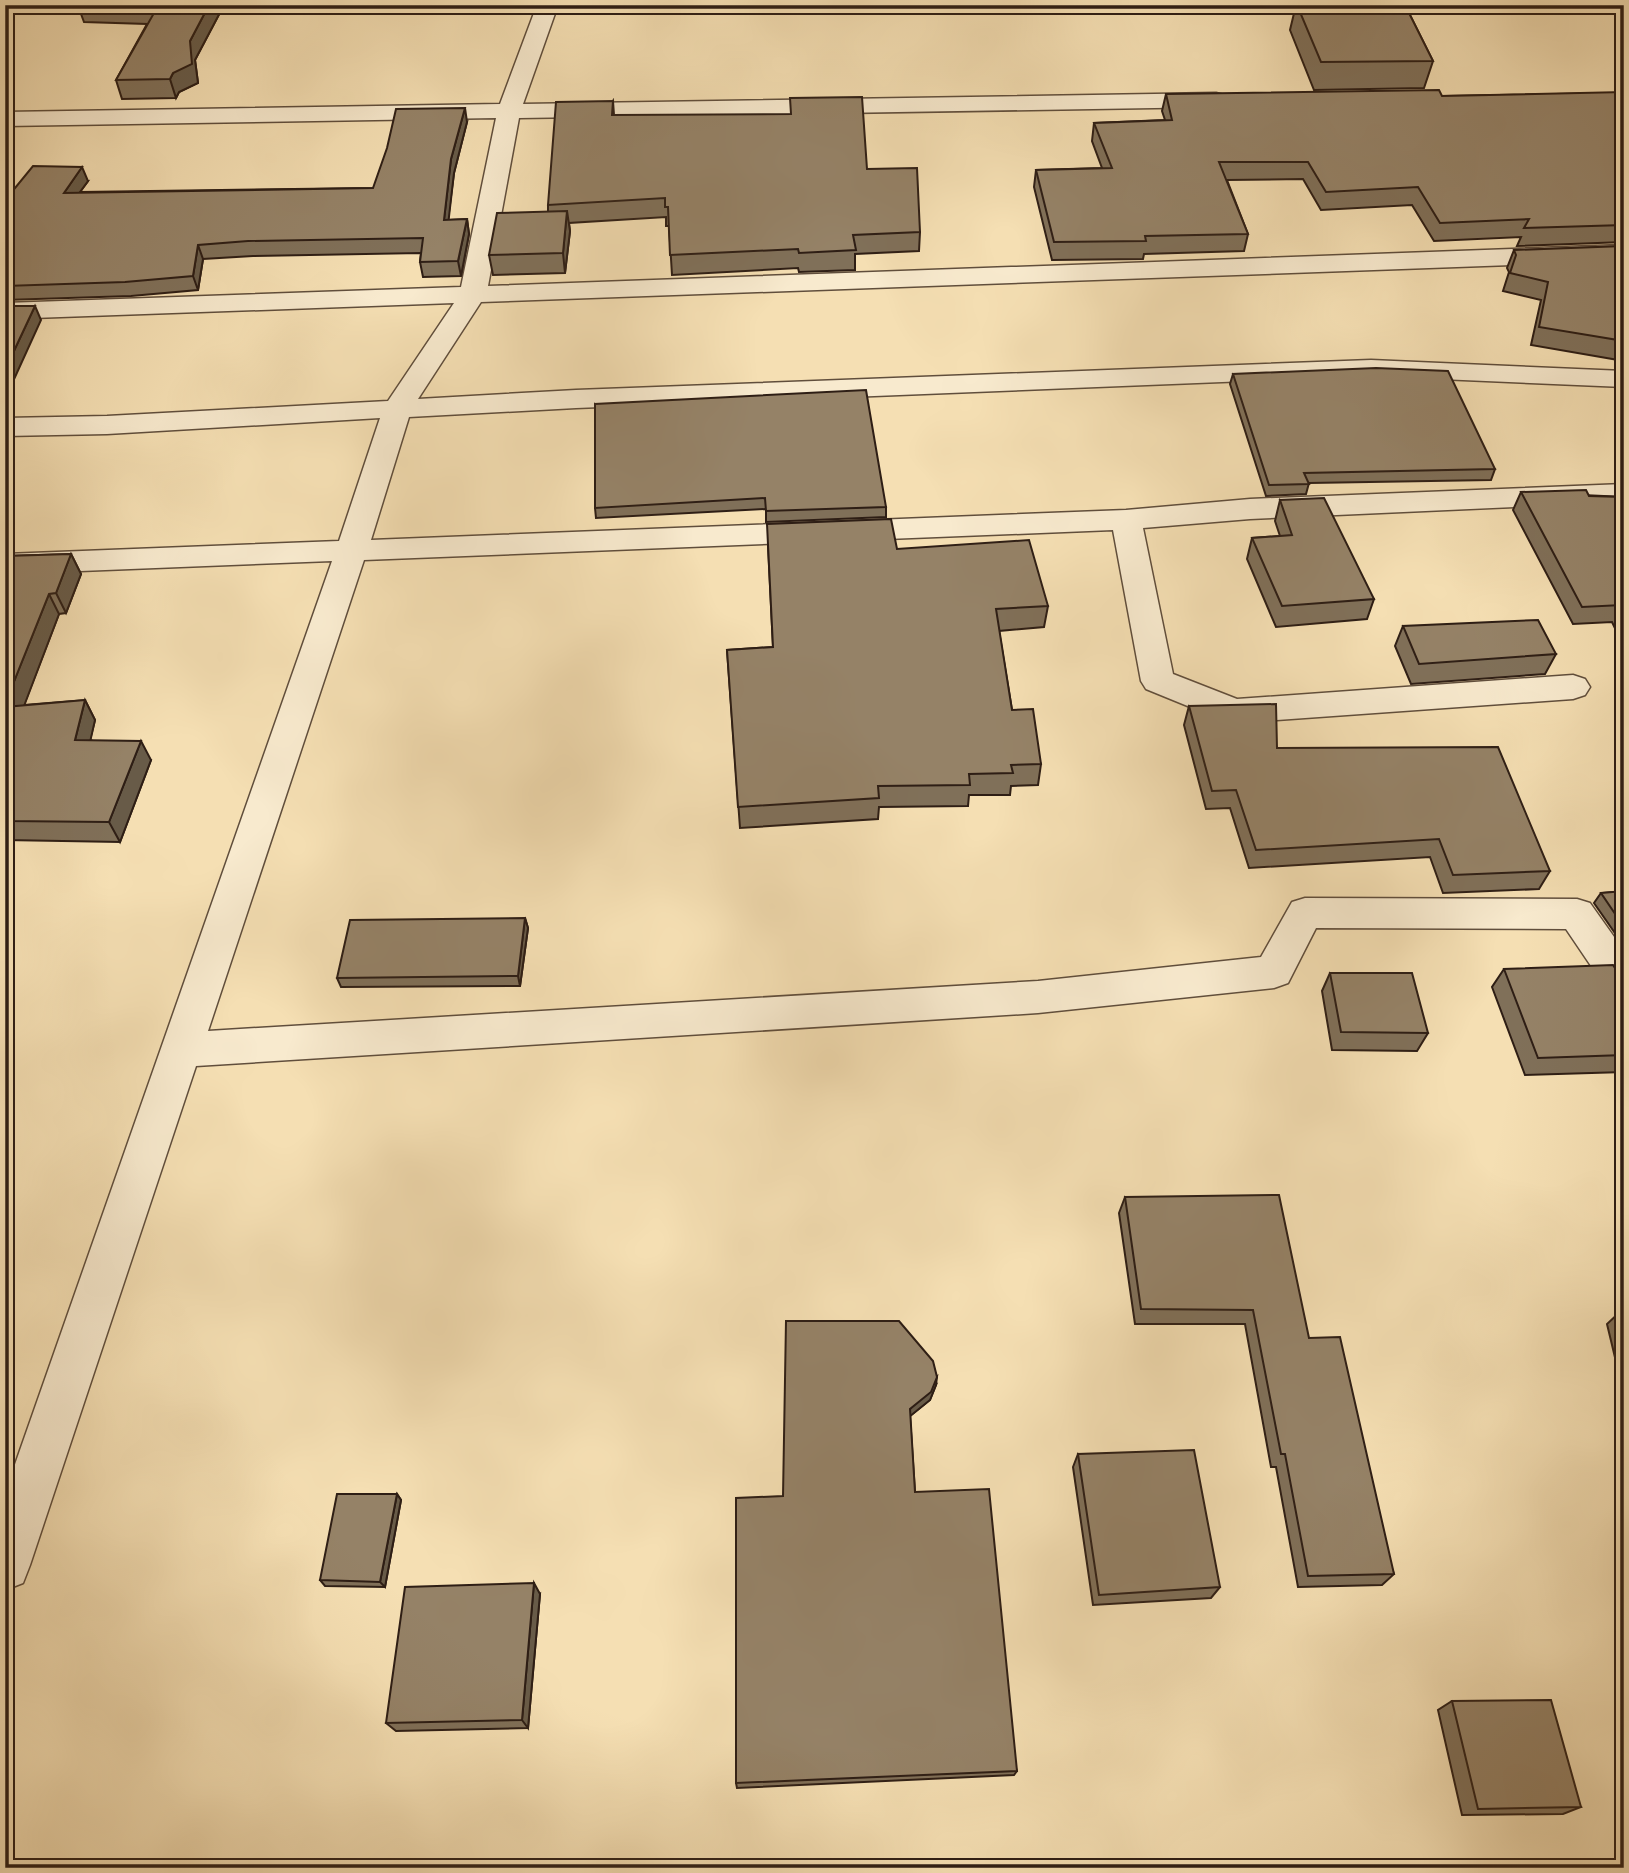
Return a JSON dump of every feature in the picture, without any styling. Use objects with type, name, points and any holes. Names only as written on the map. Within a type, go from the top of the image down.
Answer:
[{"type":"street","points":[[5,1566],[352,550],[397,409],[473,294],[509,112],[548,5]]},
{"type":"street","points":[[5,119],[1236,100]]},
{"type":"street","points":[[5,311],[1624,253]]},
{"type":"street","points":[[5,427],[107,425],[590,399],[1371,368],[1624,379]]},
{"type":"street","points":[[5,564],[1126,520],[1250,509],[1624,493]]},
{"type":"street","points":[[1126,520],[1141,584],[1158,681],[1234,711],[1573,687]]},
{"type":"street","points":[[181,1050],[1038,997],[1274,972],[1305,913],[1577,914],[1624,982]]},
{"type":"building","points":[[128,5],[209,5],[190,41],[192,64],[173,73],[170,79],[116,80],[158,6]]},
{"type":"building","points":[[1297,5],[1405,5],[1433,61],[1321,62]]},
{"type":"building","points":[[1439,90],[1442,96],[1624,92],[1624,225],[1524,228],[1529,219],[1440,223],[1418,187],[1326,192],[1308,162],[1219,162],[1248,234],[1145,236],[1146,241],[1054,242],[1036,170],[1112,168],[1094,123],[1172,120],[1166,94]]},
{"type":"building","points":[[862,97],[867,169],[917,168],[920,232],[853,235],[856,250],[799,253],[798,249],[670,255],[668,207],[665,207],[665,198],[548,205],[556,102],[613,101],[612,115],[791,114],[790,98]]},
{"type":"building","points":[[465,108],[451,159],[444,220],[467,219],[458,261],[420,262],[423,238],[248,241],[198,245],[193,276],[125,282],[5,286],[5,195],[11,193],[33,166],[82,167],[64,193],[373,188],[387,148],[396,109]]},
{"type":"building","points":[[567,211],[563,253],[489,255],[497,213]]},
{"type":"building","points":[[1624,246],[1624,341],[1539,327],[1548,282],[1510,273],[1516,255],[1514,250]]},
{"type":"building","points":[[5,306],[35,306],[5,370]]},
{"type":"building","points":[[1376,368],[1448,371],[1495,469],[1304,473],[1309,484],[1269,485],[1233,374]]},
{"type":"building","points":[[866,390],[886,507],[766,511],[765,498],[595,508],[595,404]]},
{"type":"building","points":[[1586,490],[1589,496],[1624,497],[1624,608],[1622,605],[1582,607],[1521,492]]},
{"type":"building","points":[[1324,498],[1374,599],[1282,606],[1252,538],[1292,535],[1280,500]]},
{"type":"building","points":[[891,519],[897,549],[1029,540],[1048,606],[996,609],[1012,710],[1033,709],[1041,764],[1011,765],[1013,773],[969,774],[970,785],[878,786],[879,798],[738,807],[727,650],[773,647],[767,524]]},
{"type":"building","points":[[71,554],[56,593],[49,594],[5,704],[5,556]]},
{"type":"building","points":[[1538,620],[1556,654],[1419,664],[1403,626]]},
{"type":"building","points":[[85,700],[75,740],[141,741],[109,822],[5,821],[5,707]]},
{"type":"building","points":[[1276,704],[1277,748],[1498,747],[1550,871],[1453,875],[1439,839],[1256,850],[1236,790],[1212,791],[1189,706]]},
{"type":"building","points":[[1624,891],[1624,927],[1601,893]]},
{"type":"building","points":[[525,918],[518,976],[337,978],[350,920]]},
{"type":"building","points":[[1613,965],[1624,982],[1624,1055],[1538,1058],[1504,969]]},
{"type":"building","points":[[1330,973],[1412,973],[1428,1033],[1341,1032]]},
{"type":"building","points":[[1279,1195],[1309,1338],[1340,1337],[1394,1574],[1308,1576],[1285,1454],[1281,1454],[1253,1310],[1141,1309],[1125,1197]]},
{"type":"building","points":[[786,1321],[899,1321],[933,1361],[937,1377],[931,1392],[910,1409],[915,1492],[989,1489],[1017,1771],[736,1783],[736,1498],[783,1496]]},
{"type":"building","points":[[1194,1450],[1220,1587],[1099,1595],[1078,1454]]},
{"type":"building","points":[[337,1494],[397,1494],[380,1582],[320,1580]]},
{"type":"building","points":[[534,1583],[522,1720],[386,1723],[405,1587]]},
{"type":"building","points":[[1551,1700],[1581,1807],[1478,1809],[1452,1701]]}]
